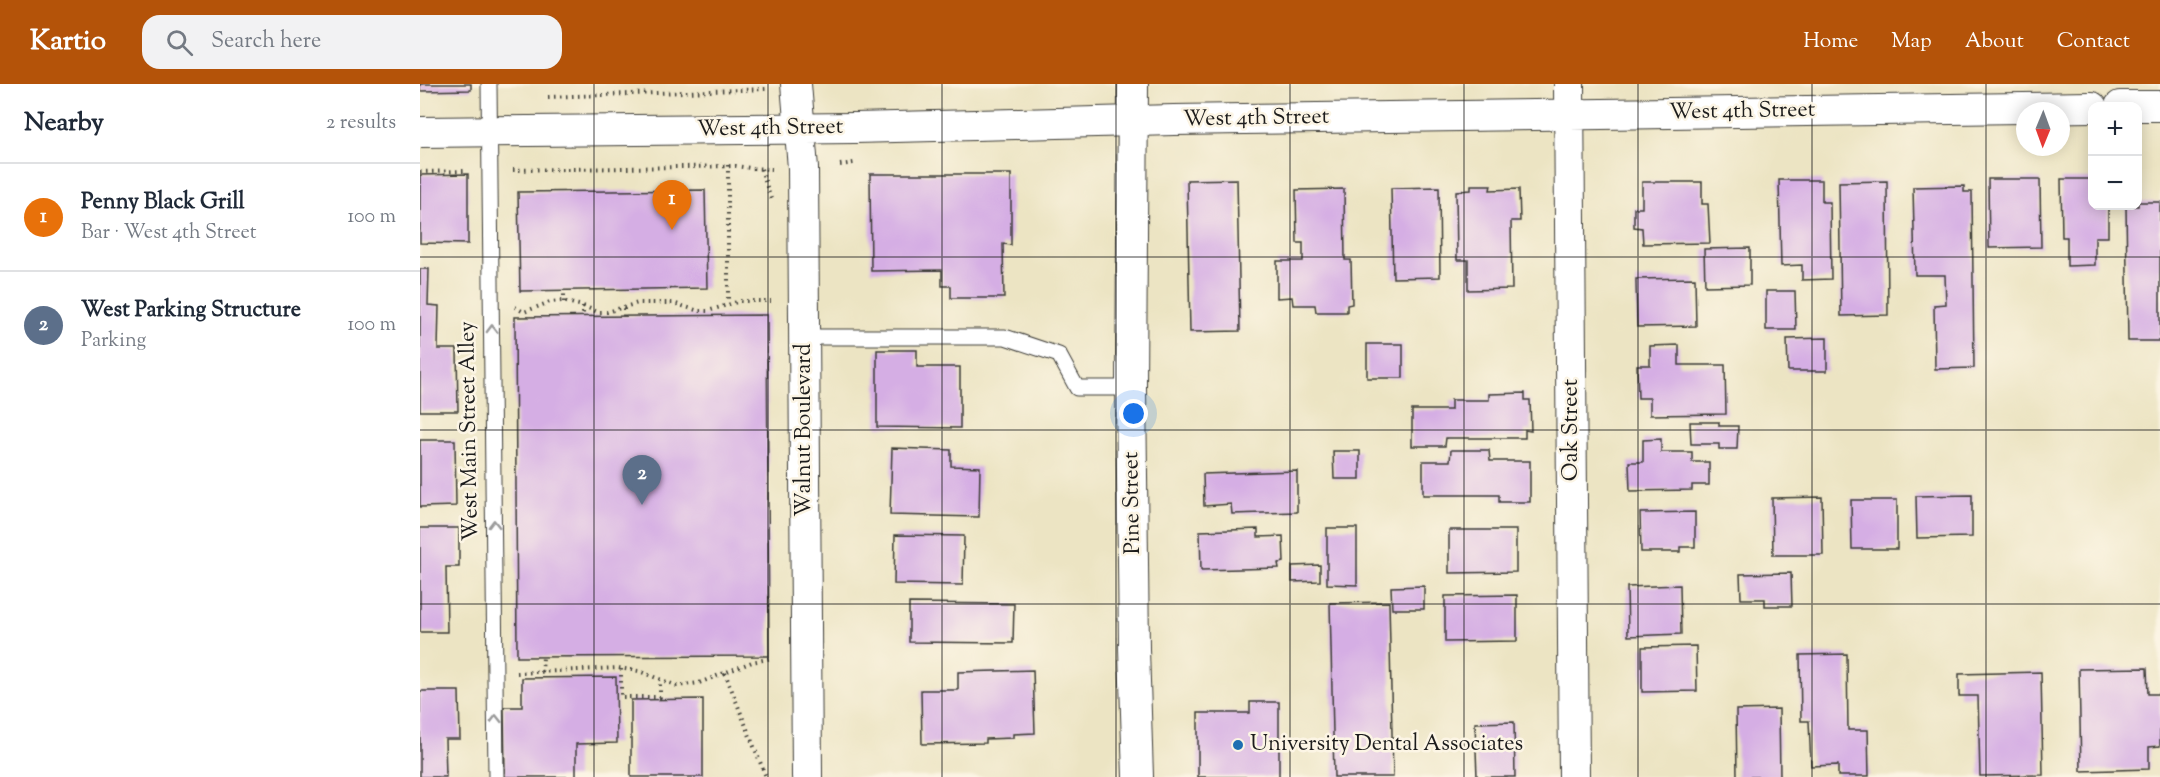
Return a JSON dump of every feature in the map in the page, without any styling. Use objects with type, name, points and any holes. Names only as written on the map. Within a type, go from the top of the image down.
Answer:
[{"type":"street","name":"Pine Street","points":[[1133,84],[1131,388],[1138,777]]},
{"type":"street","name":"Oak Street","points":[[1569,84],[1574,777]]},
{"type":"street","name":"Walnut Boulevard","points":[[784,87],[799,128],[803,168],[807,777]]},
{"type":"street","points":[[2142,106],[2160,106]]},
{"type":"street","name":"West 4th Street","points":[[420,132],[2088,107]]},
{"type":"lane","name":"West Main Street Alley","points":[[489,84],[496,777]]},
{"type":"lane","points":[[804,337],[1005,337],[1059,355],[1077,388],[1131,388]]},
{"type":"path","points":[[727,84],[727,97]]},
{"type":"path","points":[[540,97],[784,87]]},
{"type":"path","points":[[840,165],[854,163]]},
{"type":"path","points":[[728,166],[729,303]]},
{"type":"path","points":[[511,170],[728,166],[782,170]]},
{"type":"path","points":[[420,172],[473,171]]},
{"type":"path","points":[[564,290],[564,302]]},
{"type":"path","points":[[513,304],[516,309],[524,312],[550,302],[564,302],[598,312],[607,312],[638,303],[673,303],[699,311],[708,311],[729,303],[771,301]]},
{"type":"path","points":[[583,306],[583,316]]},
{"type":"path","points":[[624,308],[624,316]]},
{"type":"path","points":[[542,672],[543,657]]},
{"type":"path","points":[[513,673],[621,669],[639,671],[676,686],[699,683],[752,662],[774,658]]},
{"type":"path","points":[[621,669],[621,697],[660,697],[660,680]]},
{"type":"path","points":[[725,673],[766,777]]},
{"type":"building","points":[[420,84],[471,84],[471,90],[420,91]]},
{"type":"building","points":[[468,174],[468,244],[420,243],[420,175]]},
{"type":"building","points":[[870,174],[1011,174],[1011,245],[1003,244],[1004,298],[951,298],[951,286],[942,286],[942,270],[871,271]]},
{"type":"building","points":[[1237,179],[1240,331],[1190,332],[1187,180]]},
{"type":"building","points":[[1988,179],[2040,179],[2041,247],[1989,248]]},
{"type":"building","points":[[2061,179],[2088,179],[2088,210],[2108,210],[2108,237],[2095,237],[2095,265],[2067,266],[2067,237],[2062,237]]},
{"type":"building","points":[[1779,180],[1822,180],[1822,202],[1830,202],[1831,279],[1802,280],[1802,265],[1781,266]]},
{"type":"building","points":[[1887,181],[1888,315],[1841,316],[1839,182]]},
{"type":"building","points":[[1642,182],[1702,182],[1702,204],[1708,204],[1710,243],[1643,244],[1642,228],[1634,227],[1634,208],[1642,208]]},
{"type":"building","points":[[1471,185],[1491,185],[1490,190],[1519,189],[1520,221],[1511,221],[1512,289],[1468,290],[1468,260],[1457,260],[1456,191],[1471,190]]},
{"type":"building","points":[[1964,186],[1964,192],[1972,192],[1974,368],[1935,369],[1934,305],[1946,304],[1945,275],[1915,275],[1913,187]]},
{"type":"building","points":[[1439,187],[1440,277],[1393,278],[1391,188]]},
{"type":"building","points":[[1344,189],[1345,260],[1351,260],[1352,304],[1347,305],[1347,312],[1316,312],[1315,305],[1293,305],[1292,297],[1277,298],[1277,261],[1303,261],[1303,243],[1297,243],[1296,190]]},
{"type":"building","points":[[705,190],[707,288],[520,291],[518,192]]},
{"type":"building","points":[[2142,202],[2160,202],[2160,341],[2128,341],[2126,210],[2142,210]]},
{"type":"building","points":[[1750,248],[1750,285],[1705,286],[1704,249]]},
{"type":"building","points":[[420,269],[429,269],[428,305],[439,306],[438,349],[457,349],[458,411],[420,411]]},
{"type":"building","points":[[1695,278],[1696,326],[1637,327],[1636,279]]},
{"type":"building","points":[[1766,291],[1795,291],[1796,330],[1766,330]]},
{"type":"building","points":[[767,315],[769,656],[517,657],[515,317]]},
{"type":"building","points":[[1827,338],[1827,371],[1788,371],[1787,339]]},
{"type":"building","points":[[1367,344],[1403,344],[1403,378],[1367,378]]},
{"type":"building","points":[[1679,345],[1679,365],[1725,365],[1726,414],[1650,415],[1650,398],[1638,398],[1637,365],[1650,365],[1650,346]]},
{"type":"building","points":[[877,350],[917,350],[917,367],[960,367],[960,428],[877,427]]},
{"type":"building","points":[[1525,393],[1525,400],[1530,400],[1531,431],[1525,430],[1525,438],[1446,438],[1445,446],[1412,446],[1412,410],[1451,410],[1451,400],[1489,400],[1489,394]]},
{"type":"building","points":[[1690,422],[1719,422],[1719,426],[1738,426],[1737,449],[1719,449],[1719,444],[1691,444]]},
{"type":"building","points":[[1661,439],[1661,452],[1692,452],[1692,462],[1709,462],[1709,485],[1692,485],[1692,490],[1630,491],[1629,462],[1643,462],[1643,440]]},
{"type":"building","points":[[420,440],[455,440],[456,506],[420,507]]},
{"type":"building","points":[[892,448],[951,450],[951,466],[980,467],[979,517],[890,515]]},
{"type":"building","points":[[1451,450],[1489,450],[1490,461],[1530,461],[1530,502],[1499,502],[1499,495],[1423,495],[1423,461],[1450,461]]},
{"type":"building","points":[[1333,451],[1360,451],[1360,479],[1334,479]]},
{"type":"building","points":[[1297,471],[1297,512],[1232,514],[1231,504],[1204,506],[1203,474]]},
{"type":"building","points":[[1972,495],[1972,537],[1917,538],[1916,496]]},
{"type":"building","points":[[1822,497],[1823,555],[1773,555],[1772,498]]},
{"type":"building","points":[[1851,500],[1897,500],[1897,549],[1852,549]]},
{"type":"building","points":[[1695,512],[1695,547],[1680,547],[1680,552],[1641,552],[1640,513]]},
{"type":"building","points":[[420,528],[459,528],[459,567],[446,567],[447,632],[420,632]]},
{"type":"building","points":[[1327,528],[1357,528],[1357,585],[1327,584]]},
{"type":"building","points":[[1258,529],[1258,537],[1283,536],[1284,562],[1278,563],[1279,568],[1201,570],[1200,531]]},
{"type":"building","points":[[1449,530],[1516,530],[1516,572],[1449,573]]},
{"type":"building","points":[[895,535],[964,536],[963,585],[894,584]]},
{"type":"building","points":[[1320,565],[1320,581],[1292,582],[1292,566]]},
{"type":"building","points":[[1791,573],[1792,606],[1765,606],[1765,599],[1741,599],[1740,574]]},
{"type":"building","points":[[1680,585],[1681,634],[1628,636],[1627,587]]},
{"type":"building","points":[[1424,586],[1424,609],[1392,609],[1391,587]]},
{"type":"building","points":[[1517,595],[1517,641],[1445,642],[1445,596]]},
{"type":"building","points":[[1389,602],[1393,777],[1334,777],[1330,603]]},
{"type":"building","points":[[909,603],[1014,604],[1013,643],[909,642]]},
{"type":"building","points":[[1696,646],[1697,691],[1642,692],[1642,647]]},
{"type":"building","points":[[1847,654],[1848,730],[1868,730],[1869,776],[1838,776],[1838,765],[1811,766],[1809,721],[1801,721],[1800,655]]},
{"type":"building","points":[[2147,668],[2148,694],[2160,694],[2160,746],[2149,747],[2149,769],[2081,771],[2079,669]]},
{"type":"building","points":[[1033,670],[1035,733],[1013,734],[1013,738],[986,739],[986,743],[922,744],[921,690],[958,690],[958,672]]},
{"type":"building","points":[[2041,672],[2043,775],[1980,776],[1978,696],[1959,696],[1959,674]]},
{"type":"building","points":[[616,677],[617,743],[576,744],[576,777],[505,777],[504,707],[522,707],[522,678]]},
{"type":"building","points":[[420,691],[459,691],[460,739],[445,739],[446,777],[420,777]]},
{"type":"building","points":[[703,699],[703,777],[631,777],[631,700]]},
{"type":"building","name":"University Dental Associates","points":[[1250,702],[1279,702],[1279,777],[1198,777],[1198,713],[1250,713]]},
{"type":"building","points":[[1779,709],[1780,777],[1737,777],[1736,710]]},
{"type":"building","points":[[1514,722],[1515,777],[1477,777],[1475,723]]},
{"type":"place","name":"Penny Black Grill","points":[[672,230]]},
{"type":"place","name":"West Parking Structure","points":[[642,505]]},
{"type":"place","name":"University Dental Associates","points":[[1238,745]]}]
